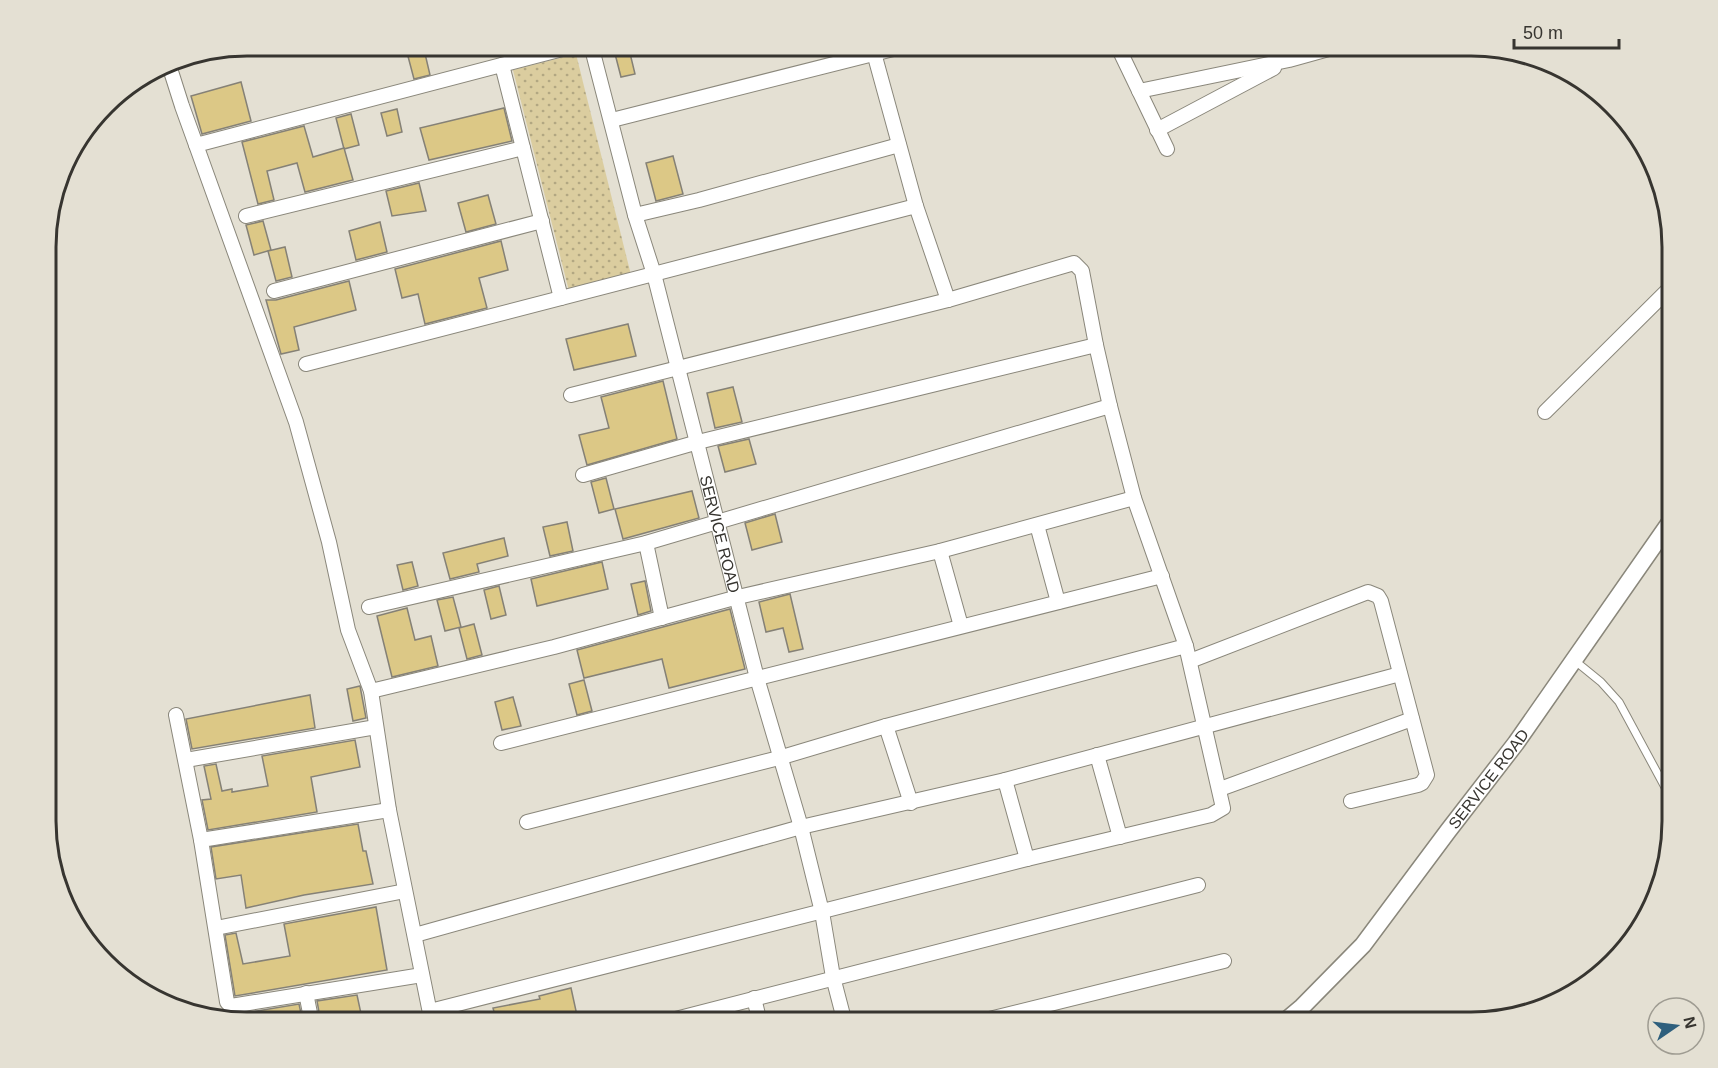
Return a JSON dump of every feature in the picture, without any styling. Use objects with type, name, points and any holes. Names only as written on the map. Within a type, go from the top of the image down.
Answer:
[{"type":"street","points":[[196,145],[536,56]]},
{"type":"street","name":"SERVICE ROAD","points":[[594,56],[719,522],[757,678],[801,827],[822,912],[833,977],[842,1012]]},
{"type":"street","points":[[612,120],[862,56]]},
{"type":"street","points":[[875,56],[916,206],[948,300]]},
{"type":"street","points":[[1122,56],[1167,149]]},
{"type":"street","points":[[1139,91],[1303,56]]},
{"type":"street","points":[[1157,130],[1289,60]]},
{"type":"street","points":[[502,65],[561,298]]},
{"type":"street","points":[[171,71],[296,422],[329,542],[348,630],[371,691],[389,810],[430,1012]]},
{"type":"street","points":[[635,214],[699,200],[899,145]]},
{"type":"street","points":[[246,216],[524,148]]},
{"type":"street","points":[[306,364],[916,206]]},
{"type":"street","points":[[274,291],[542,221]]},
{"type":"street","points":[[450,1012],[822,912],[1027,859],[1211,815],[1223,808],[1186,646],[1134,498],[1096,345],[1082,271],[1074,263],[948,300],[571,395]]},
{"type":"street","points":[[1545,412],[1662,295]]},
{"type":"street","points":[[583,475],[698,442],[1096,345]]},
{"type":"street","points":[[369,607],[646,543],[1110,406]]},
{"type":"street","points":[[371,691],[554,647],[738,597],[940,551],[1134,498]]},
{"type":"street","points":[[1037,525],[1058,602]]},
{"type":"street","name":"SERVICE ROAD","points":[[1296,1012],[1363,945],[1516,743],[1662,533]]},
{"type":"street","points":[[646,543],[662,618]]},
{"type":"street","points":[[940,551],[961,626]]},
{"type":"street","points":[[501,743],[1162,576]]},
{"type":"street","points":[[1190,661],[1368,592],[1378,596],[1426,778],[1418,785],[1351,801]]},
{"type":"street","points":[[527,822],[779,758],[886,726],[1186,646]]},
{"type":"street","points":[[415,935],[801,827],[1005,780],[1400,674]]},
{"type":"street","points":[[176,715],[201,840],[227,1002],[231,1006],[422,975]]},
{"type":"street","points":[[1220,789],[1412,719]]},
{"type":"street","points":[[886,726],[911,803]]},
{"type":"street","points":[[186,760],[376,727]]},
{"type":"street","points":[[1097,755],[1120,837]]},
{"type":"street","points":[[1005,780],[1027,859]]},
{"type":"street","points":[[201,840],[389,810]]},
{"type":"street","points":[[701,1012],[1198,885]]},
{"type":"street","points":[[216,928],[405,891]]},
{"type":"street","points":[[1018,1012],[1224,961]]},
{"type":"street","points":[[306,993],[310,1012]]},
{"type":"street","points":[[754,998],[757,1012]]},
{"type":"lane","points":[[1574,660],[1619,702],[1662,782]]},
{"type":"shaded area","points":[[568,56],[576,56],[631,275],[569,291],[513,70]]},
{"type":"building","points":[[408,56],[426,56],[430,75],[414,79]]},
{"type":"building","points":[[616,56],[631,56],[635,74],[621,77]]},
{"type":"building","points":[[241,82],[251,121],[202,134],[191,96]]},
{"type":"building","points":[[504,108],[512,141],[429,160],[420,128]]},
{"type":"building","points":[[397,109],[402,132],[387,136],[381,113]]},
{"type":"building","points":[[351,114],[359,145],[344,149],[336,118]]},
{"type":"building","points":[[304,126],[313,157],[344,148],[353,180],[305,192],[297,163],[267,171],[274,200],[258,204],[242,142]]},
{"type":"building","points":[[673,156],[683,194],[656,201],[646,163]]},
{"type":"building","points":[[419,183],[426,211],[392,216],[386,191]]},
{"type":"building","points":[[488,195],[496,224],[466,232],[458,203]]},
{"type":"building","points":[[263,221],[271,250],[254,255],[246,225]]},
{"type":"building","points":[[380,222],[387,252],[356,260],[349,231]]},
{"type":"building","points":[[501,241],[508,270],[479,278],[487,308],[425,324],[418,294],[402,298],[395,269]]},
{"type":"building","points":[[285,247],[292,277],[276,281],[268,251]]},
{"type":"building","points":[[349,281],[356,310],[294,327],[299,350],[281,354],[266,300],[276,300]]},
{"type":"building","points":[[628,324],[636,356],[574,370],[566,339]]},
{"type":"building","points":[[663,381],[677,439],[587,465],[579,435],[609,428],[601,397]]},
{"type":"building","points":[[733,387],[742,422],[715,428],[707,393]]},
{"type":"building","points":[[749,439],[756,464],[725,472],[718,446]]},
{"type":"building","points":[[606,478],[614,509],[599,513],[591,482]]},
{"type":"building","points":[[692,491],[699,518],[623,539],[615,509]]},
{"type":"building","points":[[775,514],[782,542],[752,550],[745,523]]},
{"type":"building","points":[[567,522],[573,551],[550,556],[543,527]]},
{"type":"building","points":[[504,538],[508,556],[477,564],[479,572],[450,579],[443,553]]},
{"type":"building","points":[[412,562],[418,586],[403,590],[397,565]]},
{"type":"building","points":[[602,562],[608,589],[537,606],[531,579]]},
{"type":"building","points":[[645,581],[651,611],[638,615],[631,584]]},
{"type":"building","points":[[499,586],[506,615],[491,619],[484,590]]},
{"type":"building","points":[[790,594],[803,649],[789,652],[783,628],[766,632],[759,602]]},
{"type":"building","points":[[453,597],[461,627],[445,631],[437,600]]},
{"type":"building","points":[[407,608],[415,640],[431,636],[438,666],[392,677],[377,616]]},
{"type":"building","points":[[730,609],[745,669],[669,688],[662,659],[584,678],[577,650]]},
{"type":"building","points":[[474,624],[482,655],[467,659],[459,628]]},
{"type":"building","points":[[584,680],[592,711],[577,715],[569,684]]},
{"type":"building","points":[[360,686],[366,718],[353,721],[347,689]]},
{"type":"building","points":[[310,695],[315,728],[192,749],[186,719]]},
{"type":"building","points":[[513,697],[521,726],[502,730],[495,702]]},
{"type":"building","points":[[355,740],[360,767],[311,777],[317,812],[208,830],[202,800],[211,799],[204,766],[216,764],[222,791],[232,789],[232,792],[268,786],[262,756]]},
{"type":"building","points":[[358,824],[373,884],[304,895],[246,908],[241,875],[216,879],[211,847]]},
{"type":"building","points":[[376,907],[387,970],[235,996],[225,935],[236,933],[243,964],[290,956],[284,924]]},
{"type":"building","points":[[571,988],[576,1012],[494,1012],[493,1008],[540,999],[539,996]]},
{"type":"building","points":[[357,995],[361,1012],[319,1012],[317,1001]]},
{"type":"building","points":[[299,1004],[301,1012],[251,1012]]}]
